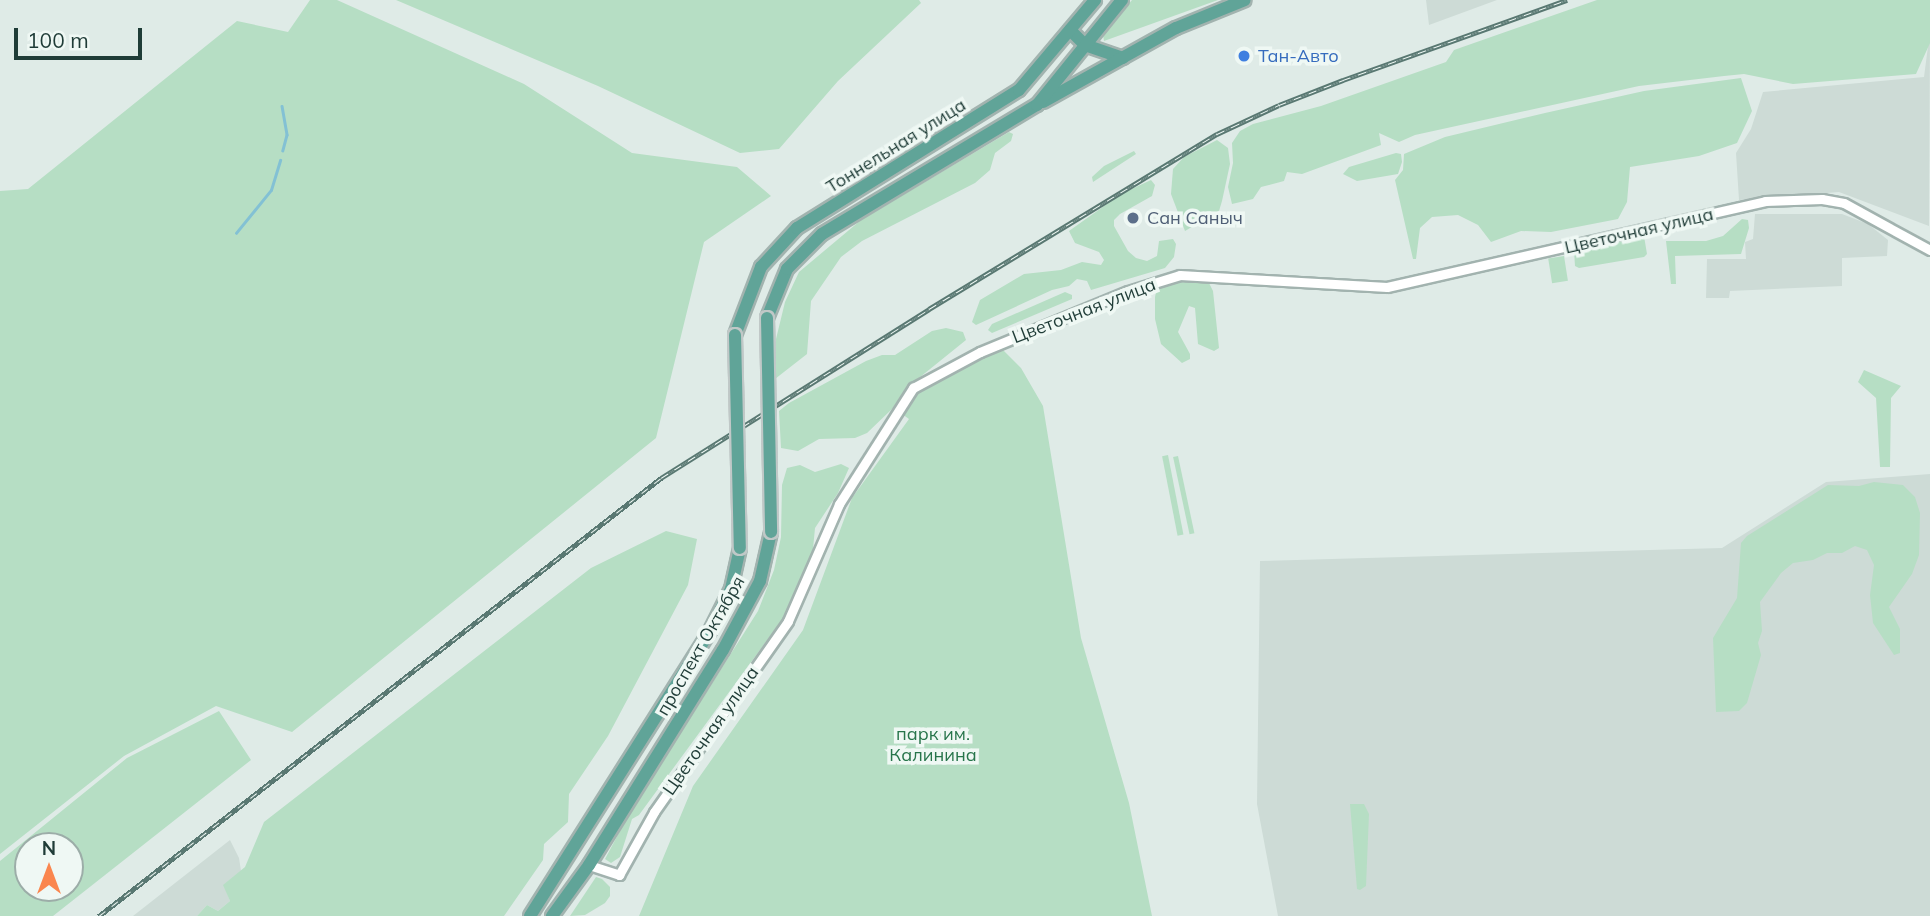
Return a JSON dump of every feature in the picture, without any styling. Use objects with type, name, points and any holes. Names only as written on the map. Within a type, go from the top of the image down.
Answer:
[{"type":"main road","name":"Тоннельная улица","points":[[735,335],[761,267],[797,228],[1019,90],[1095,0]]},
{"type":"main road","name":"Тоннельная улица","points":[[767,318],[788,269],[822,234],[1037,105],[1122,0]]},
{"type":"main road","points":[[1037,105],[1176,28],[1245,0]]},
{"type":"main road","points":[[1070,30],[1085,45],[1123,58]]},
{"type":"main road","name":"проспект Октября","points":[[552,916],[589,865],[723,650],[760,582],[771,532],[767,318]]},
{"type":"main road","name":"проспект Октября","points":[[530,916],[710,631],[731,589],[740,548],[735,335]]},
{"type":"street","name":"Цветочная улица","points":[[589,865],[619,875],[654,812],[788,621],[839,505],[913,388],[980,352],[1128,291],[1180,275],[1387,287],[1765,201],[1822,199],[1844,203],[1930,250]]},
{"type":"shaded area","points":[[1426,0],[1497,0],[1429,25]]},
{"type":"shaded area","points":[[1930,31],[1929,226],[1839,192],[1739,200],[1736,153],[1751,129],[1763,92],[1924,77]]},
{"type":"shaded area","points":[[1755,214],[1842,214],[1868,224],[1888,240],[1887,256],[1842,258],[1842,286],[1730,291],[1729,298],[1706,298],[1707,259],[1746,259],[1745,242],[1753,239]]},
{"type":"shaded area","points":[[1930,474],[1930,916],[1278,916],[1257,804],[1260,561],[1722,548],[1826,482]]},
{"type":"shaded area","points":[[230,840],[239,858],[241,871],[224,885],[230,901],[218,911],[207,905],[197,916],[133,916]]},
{"type":"green space","points":[[310,0],[337,0],[524,84],[632,153],[737,167],[771,196],[704,242],[656,438],[292,732],[216,706],[124,756],[28,832],[14,832],[14,843],[0,854],[0,191],[28,189],[237,21],[288,32]]},
{"type":"green space","points":[[396,0],[919,0],[921,3],[838,81],[779,149],[740,153],[598,86]]},
{"type":"green space","points":[[1132,0],[1218,0],[1104,41],[1103,35]]},
{"type":"green space","points":[[1597,0],[1930,0],[1930,43],[1916,74],[1793,84],[1744,74],[1724,76],[1639,86],[1415,135],[1399,142],[1379,133],[1381,145],[1302,174],[1287,172],[1284,181],[1261,187],[1253,199],[1232,204],[1228,187],[1233,163],[1232,143],[1240,131],[1253,124],[1321,106],[1446,62],[1454,50]]},
{"type":"green space","points":[[1741,78],[1752,111],[1737,143],[1699,156],[1630,167],[1627,202],[1618,219],[1551,232],[1521,231],[1491,242],[1478,225],[1458,215],[1432,217],[1420,228],[1416,259],[1413,259],[1395,180],[1403,170],[1404,154],[1445,137],[1545,113],[1644,91]]},
{"type":"green space","points":[[1009,132],[1013,134],[1011,141],[995,153],[990,170],[975,183],[862,241],[841,257],[811,301],[807,354],[775,379],[776,339],[785,302],[799,272],[861,220]]},
{"type":"green space","points":[[1217,140],[1228,148],[1230,164],[1219,211],[1185,231],[1171,194],[1173,169],[1184,157]]},
{"type":"green space","points":[[1134,151],[1136,154],[1093,182],[1092,177],[1104,166]]},
{"type":"green space","points":[[1396,153],[1401,154],[1402,162],[1398,174],[1357,181],[1343,174],[1349,167]]},
{"type":"green space","points":[[1151,180],[1155,185],[1152,196],[1120,214],[1114,220],[1114,226],[1128,251],[1136,258],[1147,261],[1157,256],[1159,241],[1173,239],[1176,244],[1174,257],[1165,268],[1091,290],[1087,281],[1077,279],[1069,286],[1052,290],[976,325],[972,322],[980,300],[1024,274],[1061,270],[1082,262],[1101,265],[1104,260],[1099,252],[1075,243],[1069,231],[1121,194]]},
{"type":"green space","points":[[1742,219],[1748,220],[1749,228],[1741,254],[1675,256],[1676,284],[1671,284],[1666,241],[1706,241],[1723,236]]},
{"type":"green space","points":[[1641,234],[1644,236],[1647,254],[1644,257],[1579,268],[1575,266],[1574,251],[1589,247],[1593,249]]},
{"type":"green space","points":[[1564,256],[1568,281],[1552,283],[1548,259]]},
{"type":"green space","points":[[1183,280],[1208,281],[1213,291],[1219,348],[1214,351],[1198,344],[1195,308],[1189,306],[1178,332],[1190,354],[1190,359],[1182,363],[1161,344],[1155,319],[1155,297],[1157,287]]},
{"type":"green space","points":[[1065,292],[1072,295],[1072,299],[992,333],[988,330],[992,324]]},
{"type":"green space","points":[[946,328],[963,332],[966,340],[909,386],[892,409],[867,433],[855,438],[819,439],[798,451],[781,448],[779,411],[789,403],[866,361],[882,355],[895,355],[932,331]]},
{"type":"green space","name":"парк им. Калинина","points":[[1000,347],[1021,368],[1043,406],[1081,638],[1129,803],[1152,916],[639,916],[693,786],[803,630],[852,498],[909,419],[902,414],[919,390]]},
{"type":"green space","points":[[1864,370],[1901,386],[1891,398],[1890,467],[1880,467],[1876,398],[1858,382]]},
{"type":"green space","points":[[1168,455],[1183,535],[1178,536],[1162,456]]},
{"type":"green space","points":[[1178,456],[1194,533],[1190,534],[1173,457]]},
{"type":"green space","points":[[841,464],[849,468],[838,493],[815,528],[813,549],[787,613],[639,815],[632,819],[620,857],[611,863],[605,859],[629,814],[758,611],[774,570],[781,537],[782,485],[787,468],[800,465],[815,472]]},
{"type":"green space","points":[[1874,482],[1903,485],[1915,497],[1920,513],[1919,555],[1912,574],[1889,607],[1900,629],[1900,653],[1894,655],[1873,623],[1870,595],[1874,565],[1867,550],[1855,546],[1842,553],[1827,553],[1813,560],[1793,563],[1781,573],[1760,602],[1762,631],[1758,643],[1761,655],[1747,703],[1739,711],[1716,712],[1713,638],[1737,598],[1741,543],[1747,536],[1828,485],[1859,486]]},
{"type":"green space","points":[[666,531],[697,539],[688,585],[608,736],[569,794],[568,822],[544,844],[543,860],[504,916],[197,916],[207,905],[218,911],[230,901],[223,885],[245,867],[264,822],[591,568]]},
{"type":"green space","points":[[219,711],[251,760],[84,892],[84,832],[36,832],[127,758]]},
{"type":"green space","points":[[1350,804],[1364,804],[1369,814],[1366,886],[1360,890],[1357,889]]},
{"type":"green space","points":[[14,850],[14,902],[71,902],[53,916],[0,916],[0,861]]},
{"type":"green space","points":[[596,877],[610,887],[610,896],[605,903],[585,915],[570,916]]},
{"type":"waterway","points":[[282,106],[287,135],[283,150]]},
{"type":"waterway","points":[[236,233],[271,190],[280,160]]},
{"type":"railway","points":[[99,916],[661,478],[929,309],[1217,134],[1279,105],[1343,80],[1567,0]]},
{"type":"place","name":"Тан-Авто","points":[[1244,56]]},
{"type":"place","name":"Сан Саныч","points":[[1133,218]]}]
